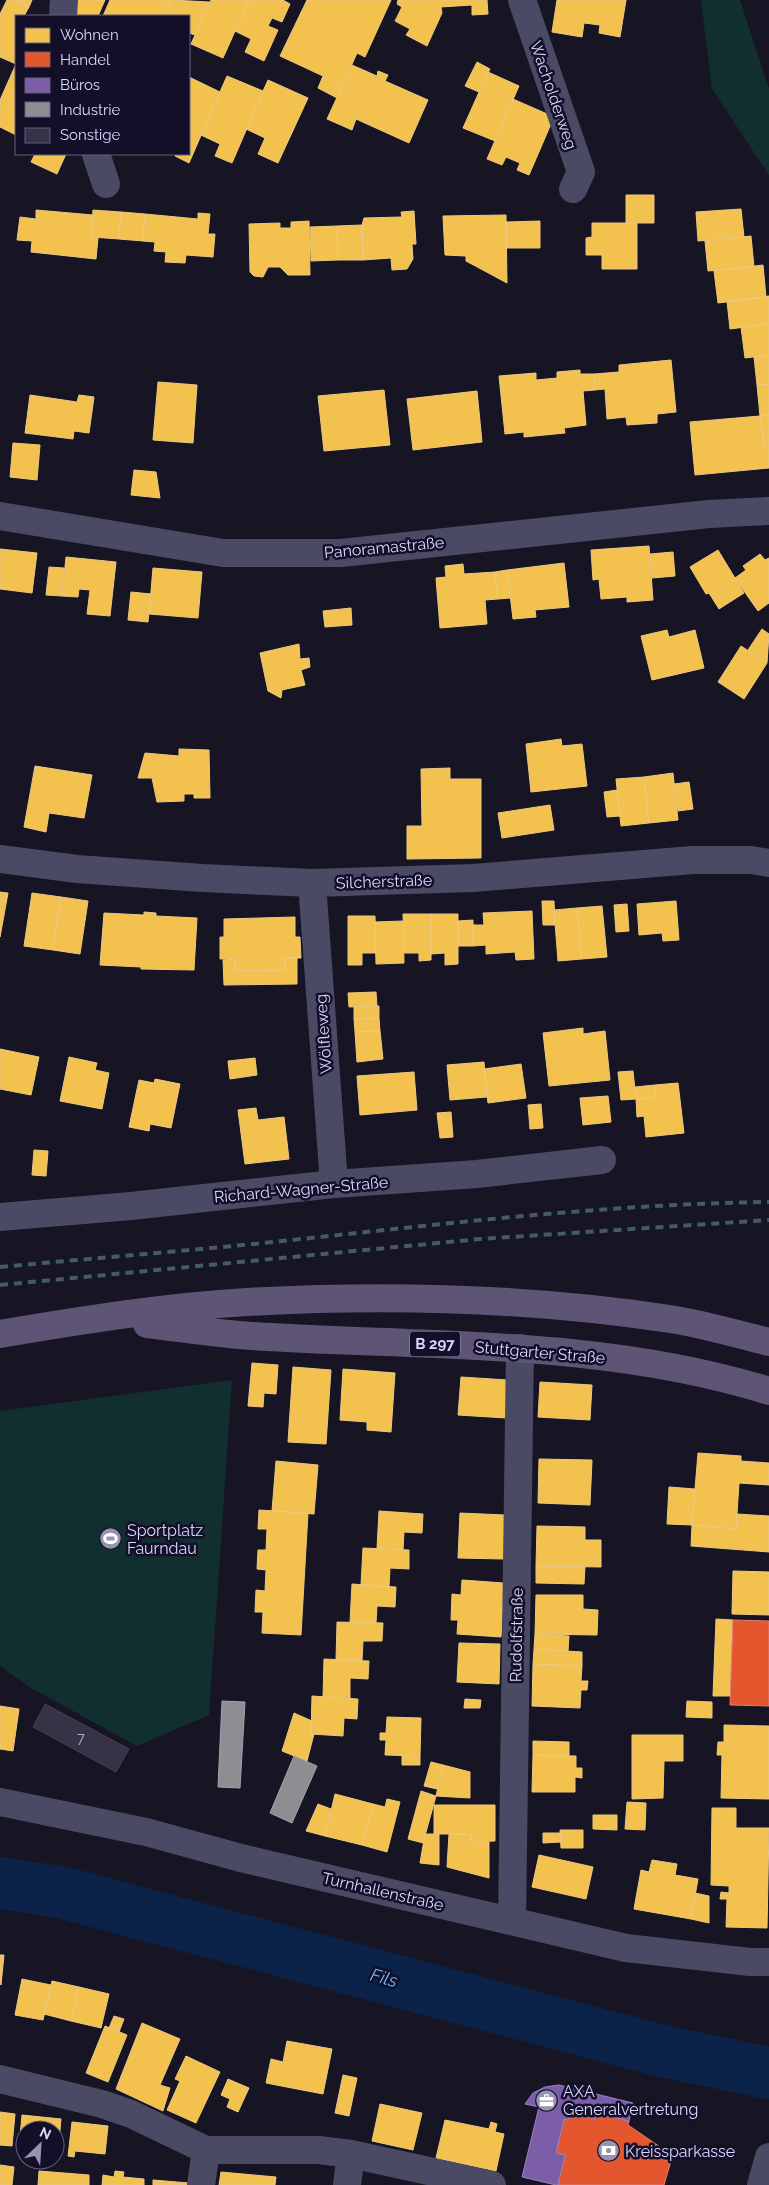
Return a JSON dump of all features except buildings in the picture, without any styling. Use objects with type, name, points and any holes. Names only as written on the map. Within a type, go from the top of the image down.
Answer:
[{"type":"main road","name":"Stuttgarter Straße","points":[[0,1334],[98,1318],[246,1302],[387,1298],[556,1305],[672,1320],[769,1342]]},
{"type":"main road","name":"Stuttgarter Straße","points":[[98,1318],[250,1336],[520,1348],[663,1364],[769,1390]]},
{"type":"street","points":[[63,15],[64,0]]},
{"type":"street","name":"Wacholderweg","points":[[522,0],[581,172],[573,189]]},
{"type":"street","points":[[96,155],[106,184]]},
{"type":"street","name":"Panoramastraße","points":[[0,516],[223,553],[341,553],[710,514],[769,510]]},
{"type":"street","name":"Silcherstraße","points":[[0,859],[77,868],[228,880],[312,883],[473,878],[712,860],[760,862]]},
{"type":"street","name":"Wölfleweg","points":[[312,883],[334,1184]]},
{"type":"street","name":"Richard-Wagner-Straße","points":[[0,1217],[131,1206],[334,1184],[477,1174],[602,1160]]},
{"type":"street","name":"Rudolfstraße","points":[[512,1921],[520,1348]]},
{"type":"street","name":"Turnhallenstraße","points":[[0,1802],[146,1832],[241,1858],[626,1948],[750,1962],[769,1962]]},
{"type":"street","points":[[0,2079],[102,2104],[131,2114],[206,2150],[319,2150],[352,2154],[492,2185]]},
{"type":"street","points":[[202,2185],[206,2150]]},
{"type":"street","points":[[348,2185],[352,2154]]},
{"type":"street","points":[[761,2185],[769,2157]]},
{"type":"green space","points":[[701,0],[740,0],[769,89],[769,175],[712,89]]},
{"type":"green space","name":"Sportplatz Faurndau","points":[[232,1380],[209,1715],[137,1746],[31,1688],[0,1666],[0,1411]]},
{"type":"waterway","name":"Fils","points":[[0,1883],[60,1892],[662,2051],[769,2073]]},
{"type":"railway","points":[[0,1267],[247,1245],[525,1216],[647,1207],[769,1202]]},
{"type":"railway","points":[[0,1285],[480,1239],[769,1220]]},
{"type":"place","name":"Sportplatz Faurndau","points":[[111,1539]]},
{"type":"place","name":"AXA Generalvertretung","points":[[547,2100]]},
{"type":"place","name":"Kreissparkasse","points":[[609,2151]]}]
